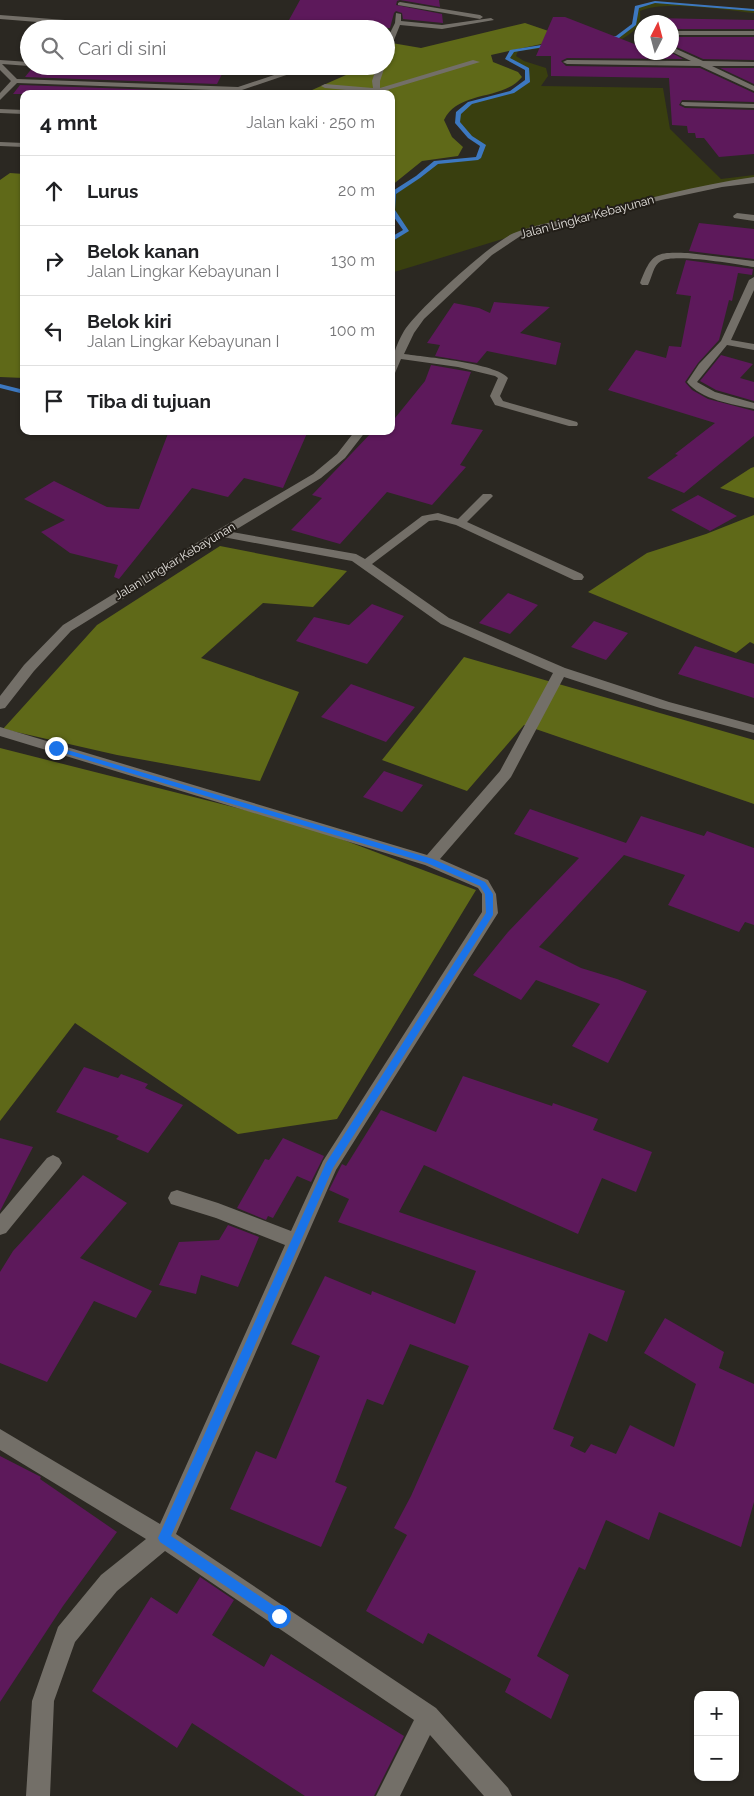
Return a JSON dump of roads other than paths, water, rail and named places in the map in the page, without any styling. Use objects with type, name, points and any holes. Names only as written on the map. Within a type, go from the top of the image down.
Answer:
[{"type":"street","points":[[395,30],[398,23],[400,2],[491,20],[442,27],[398,23]]},
{"type":"street","points":[[0,17],[39,20]]},
{"type":"street","points":[[679,33],[754,33]]},
{"type":"street","points":[[679,52],[754,89]]},
{"type":"street","points":[[0,62],[20,63]]},
{"type":"street","points":[[380,90],[476,62]]},
{"type":"street","points":[[567,62],[705,65],[754,64]]},
{"type":"street","points":[[0,66],[15,81],[216,90]]},
{"type":"street","points":[[241,90],[283,75]]},
{"type":"street","points":[[377,90],[378,75]]},
{"type":"street","points":[[0,98],[15,81]]},
{"type":"street","points":[[325,86],[367,90]]},
{"type":"street","points":[[685,104],[754,106]]},
{"type":"street","points":[[0,111],[20,112]]},
{"type":"street","points":[[0,144],[20,145]]},
{"type":"street","name":"Jalan Lingkar Kebayunan","points":[[395,362],[409,332],[421,317],[489,253],[516,235],[541,227],[660,198],[722,184],[754,180]]},
{"type":"street","points":[[737,216],[754,218]]},
{"type":"street","points":[[645,283],[655,260],[660,257],[684,256],[754,264]]},
{"type":"street","points":[[754,280],[725,342],[703,366],[692,382],[696,387],[704,391],[754,406]]},
{"type":"street","points":[[725,342],[754,347]]},
{"type":"street","points":[[398,356],[458,364],[499,374],[503,378],[495,396],[500,403],[573,424]]},
{"type":"street","name":"Jalan Lingkar Kebayunan","points":[[0,705],[29,668],[67,628],[317,476],[341,456],[358,435]]},
{"type":"street","points":[[460,523],[487,496]]},
{"type":"street","points":[[365,564],[426,518],[438,516],[460,523],[578,577]]},
{"type":"street","points":[[220,534],[356,558],[445,622],[560,671],[666,705],[754,729]]},
{"type":"street","points":[[430,861],[506,774],[560,671]]},
{"type":"street","points":[[0,731],[430,861],[483,884],[489,894],[490,913],[329,1166],[164,1538],[109,1583],[66,1635],[43,1701],[38,1796]]},
{"type":"street","points":[[0,1227],[53,1163]]},
{"type":"street","points":[[177,1198],[218,1211],[295,1242]]},
{"type":"street","points":[[0,1439],[164,1538],[428,1716],[500,1796]]},
{"type":"street","points":[[388,1796],[428,1716]]},
{"type":"waterway","points":[[603,38],[617,37],[634,25],[637,7],[655,2],[754,10]]},
{"type":"waterway","points":[[395,192],[418,177],[436,162],[478,158],[483,145],[470,137],[457,122],[458,113],[470,103],[512,92],[528,81],[527,69],[507,59],[512,51],[554,44]]},
{"type":"waterway","points":[[395,214],[406,231],[395,238]]},
{"type":"waterway","points":[[0,386],[20,391]]}]
